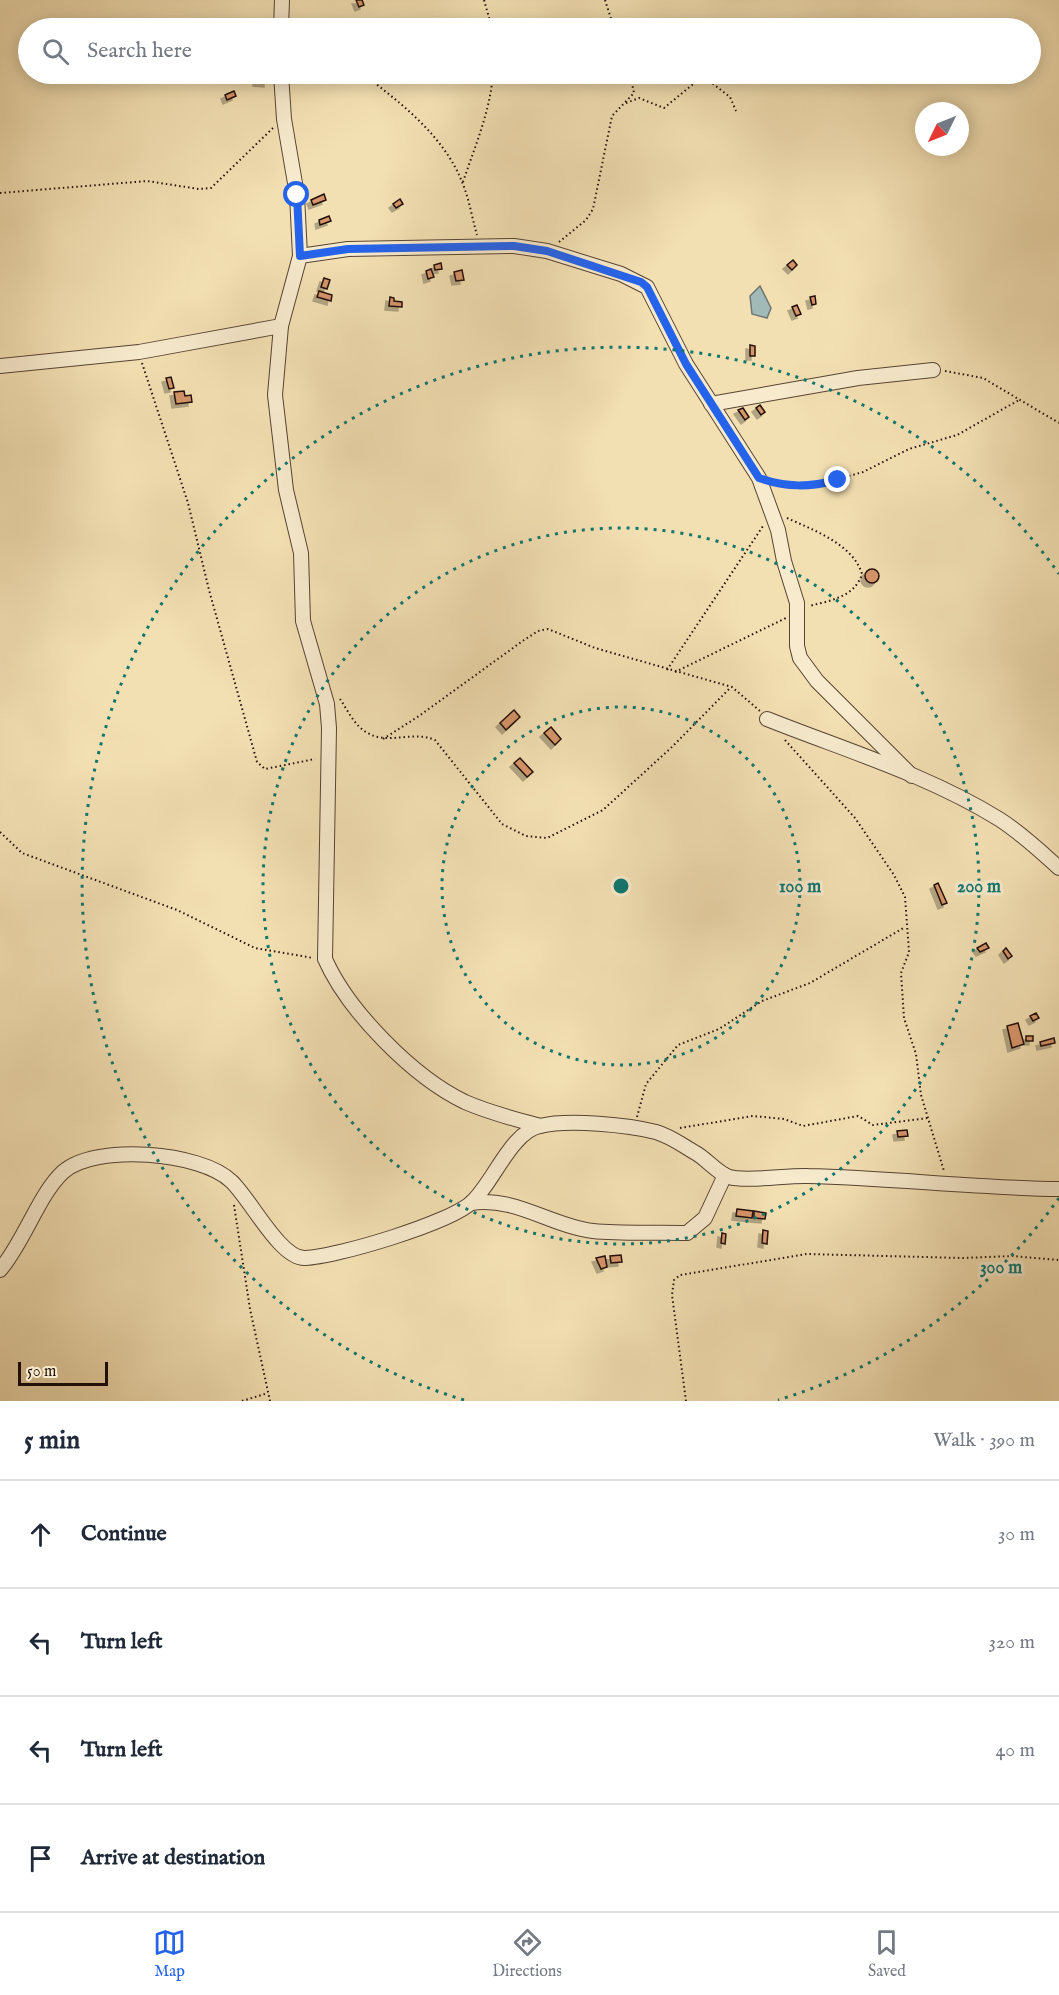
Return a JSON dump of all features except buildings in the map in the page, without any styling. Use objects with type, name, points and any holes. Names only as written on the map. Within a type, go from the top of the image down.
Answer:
[{"type":"street","points":[[281,18],[282,0]]},
{"type":"street","points":[[282,84],[284,119],[297,195],[300,256],[281,326],[275,369],[277,429],[291,517],[301,553],[303,621],[327,704],[329,728],[325,959],[334,981],[361,1017],[398,1053],[442,1088],[499,1115],[540,1126],[588,1124],[658,1133],[702,1156],[725,1175],[886,1178],[949,1185],[1059,1189]]},
{"type":"street","points":[[300,256],[348,249],[514,246],[547,251],[621,274],[647,287],[686,364],[759,478],[772,510],[797,603],[796,646],[807,670],[912,776]]},
{"type":"street","points":[[0,366],[139,352],[281,326]]},
{"type":"street","points":[[711,404],[858,378],[933,370]]},
{"type":"street","points":[[768,719],[912,776],[999,820],[1059,868]]},
{"type":"street","points":[[0,1270],[16,1250],[55,1181],[65,1170],[82,1162],[124,1154],[195,1161],[219,1171],[232,1182],[288,1253],[302,1258],[326,1256],[443,1219],[471,1203],[518,1142],[528,1131],[540,1126]]},
{"type":"street","points":[[471,1203],[500,1201],[570,1226],[594,1231],[687,1233],[705,1218],[725,1175]]},
{"type":"path","points":[[484,0],[489,18]]},
{"type":"path","points":[[605,0],[611,18]]},
{"type":"path","points":[[375,84],[425,127],[446,151],[463,182],[480,247]]},
{"type":"path","points":[[463,182],[483,127],[492,95],[493,84]]},
{"type":"path","points":[[547,251],[575,231],[593,209],[612,116],[624,105],[635,88],[634,84]]},
{"type":"path","points":[[624,105],[639,98],[664,108],[693,84]]},
{"type":"path","points":[[713,84],[730,97],[736,111]]},
{"type":"path","points":[[0,193],[147,181],[199,189],[211,188],[252,146],[284,119]]},
{"type":"path","points":[[139,352],[153,404],[181,480],[257,762],[266,769],[327,756]]},
{"type":"path","points":[[933,370],[958,371],[983,378],[1059,423]]},
{"type":"path","points":[[759,478],[780,485],[793,486],[814,486],[838,480],[863,472],[909,449],[957,435],[1019,400]]},
{"type":"path","points":[[667,670],[704,611],[738,566],[772,510],[839,545],[860,565],[862,574],[854,587],[842,596],[826,603],[809,605],[798,613],[675,672]]},
{"type":"path","points":[[383,739],[538,631],[548,630],[667,670],[732,687],[754,704],[768,719]]},
{"type":"path","points":[[336,694],[365,732],[383,739],[423,734],[435,740],[502,824],[526,836],[547,838],[603,810],[673,746],[732,687]]},
{"type":"path","points":[[782,736],[855,819],[894,875],[905,897],[909,952],[902,973],[901,995],[904,1018],[916,1054],[921,1095],[949,1185]]},
{"type":"path","points":[[0,832],[22,852],[177,910],[255,948],[325,959]]},
{"type":"path","points":[[635,1129],[646,1084],[678,1045],[719,1029],[762,1001],[810,982],[906,927]]},
{"type":"path","points":[[675,1129],[753,1116],[784,1119],[803,1126],[858,1116],[873,1125],[928,1118]]},
{"type":"path","points":[[232,1182],[243,1272],[270,1401]]},
{"type":"path","points":[[686,1401],[672,1295],[674,1280],[680,1275],[807,1254],[963,1258],[1012,1256],[1059,1260]]},
{"type":"path","points":[[242,1401],[268,1393]]},
{"type":"water","points":[[760,286],[771,308],[767,318],[752,314],[750,296]]},
{"type":"route","points":[[297,195],[300,256],[348,249],[514,246],[547,251],[641,282],[647,287],[686,364],[737,440],[759,478],[780,485],[793,486],[814,486],[838,480]]}]
